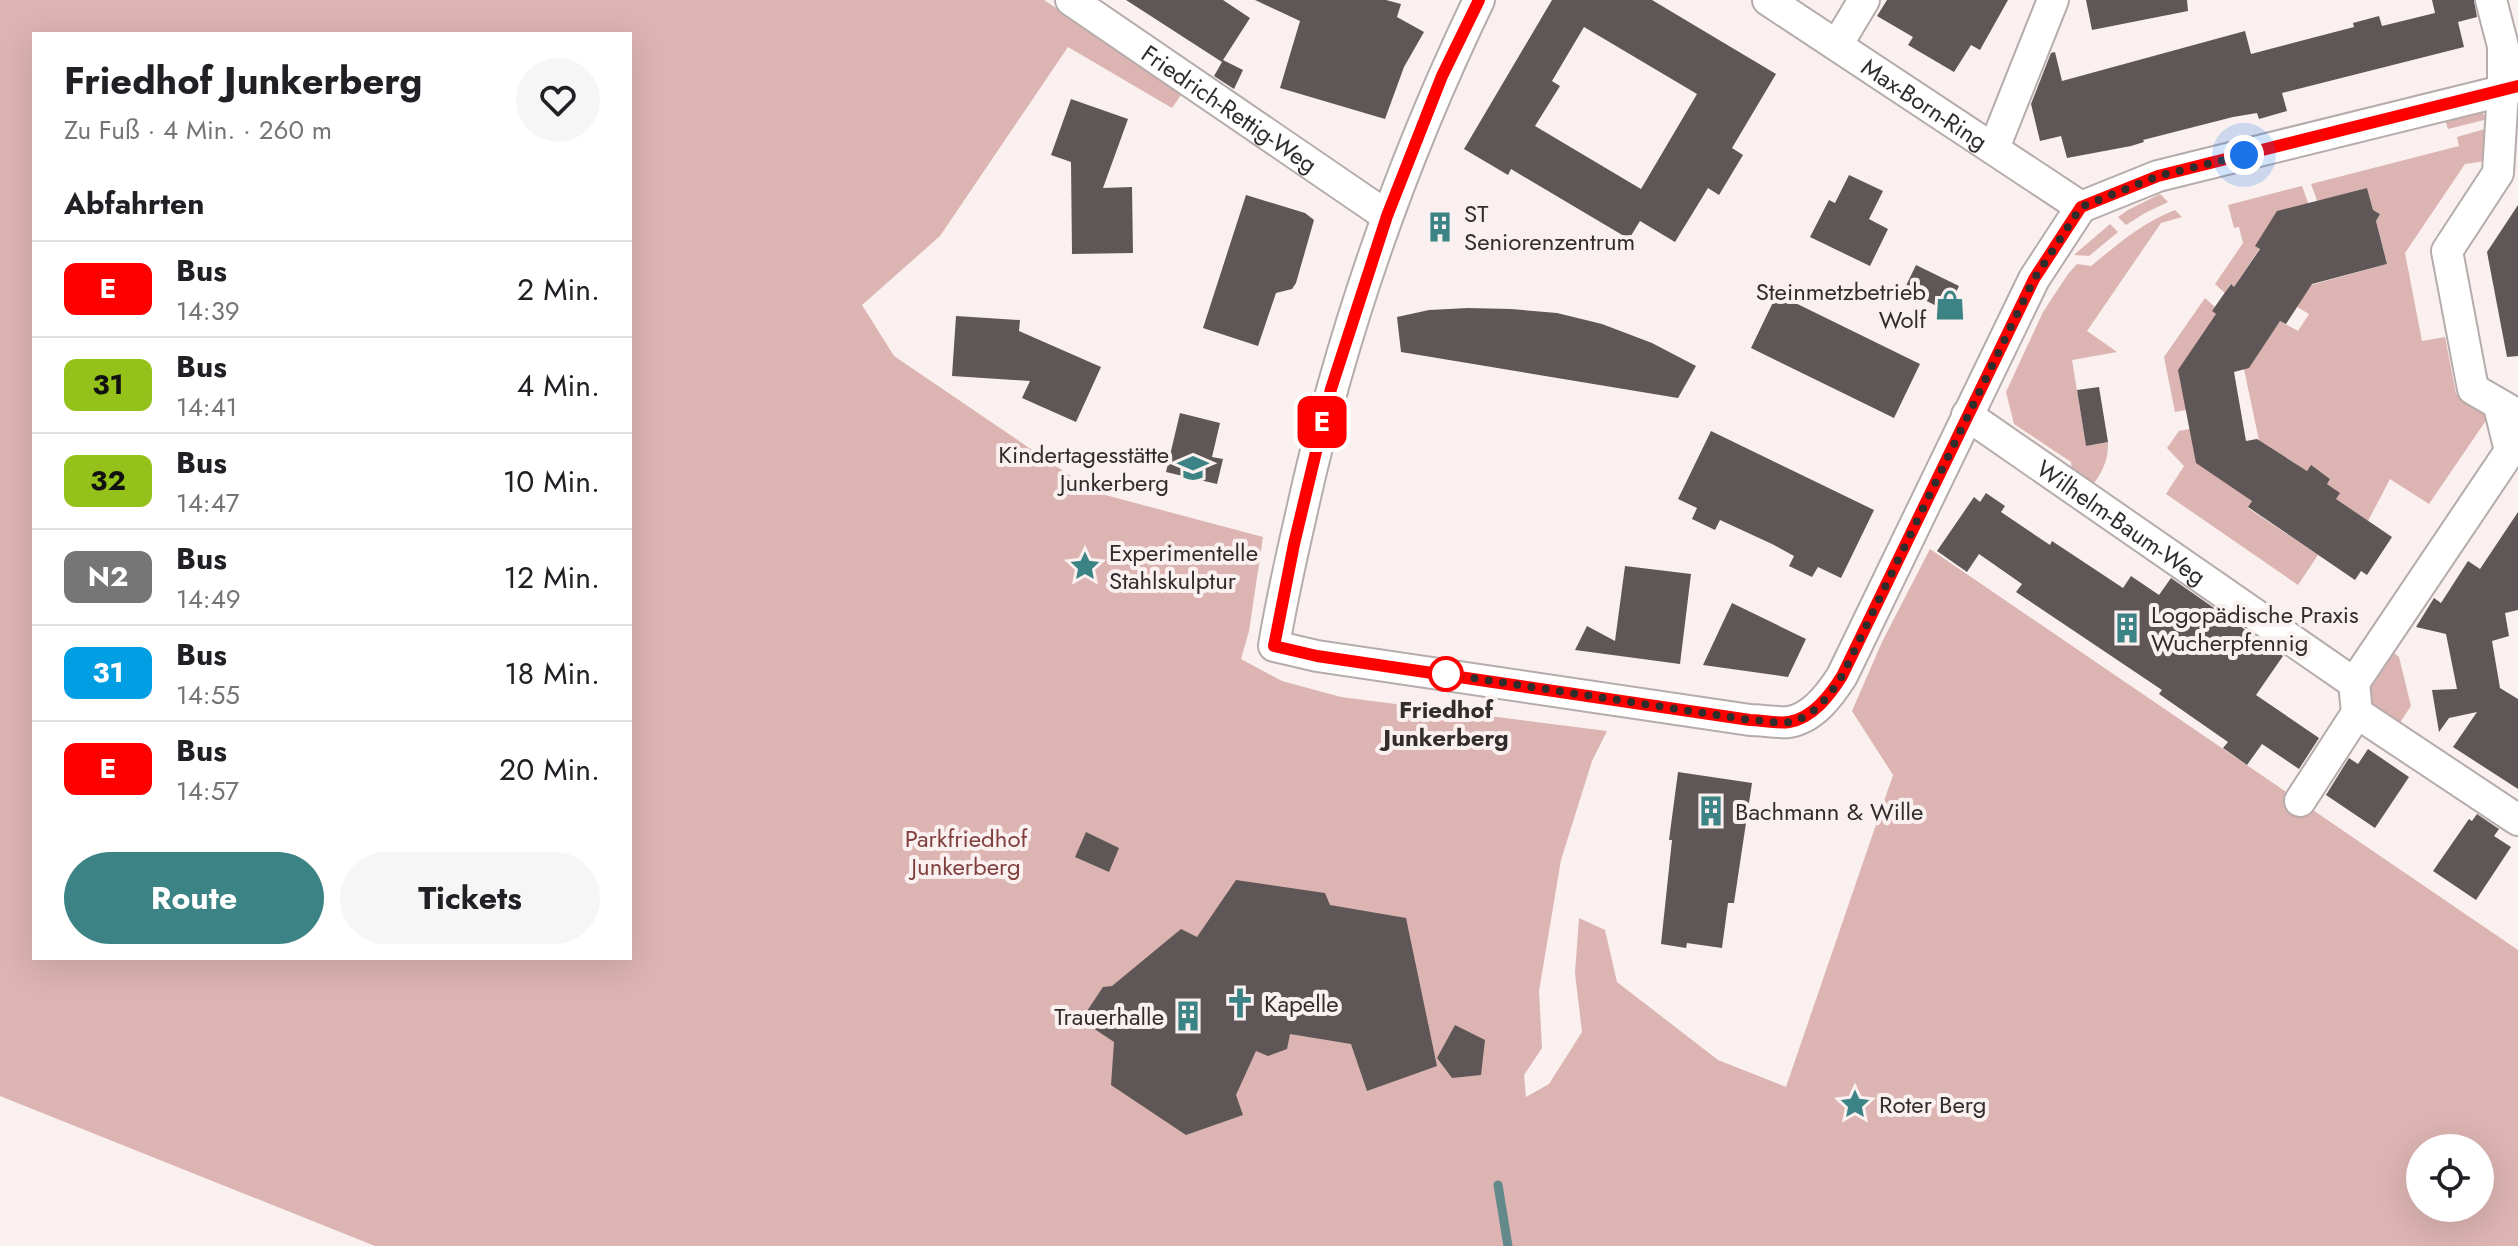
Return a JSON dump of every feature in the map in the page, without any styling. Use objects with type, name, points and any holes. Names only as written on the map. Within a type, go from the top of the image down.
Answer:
[{"type":"street","name":"Friedrich-Rettig-Weg","points":[[1071,0],[1387,216]]},
{"type":"street","points":[[1479,0],[1442,76],[1387,216],[1331,389],[1274,646],[1317,656],[1750,720],[1790,722],[1806,715],[1821,704],[1842,676],[2034,279],[2081,207],[2158,176],[2510,89]]},
{"type":"street","name":"Max-Born-Ring","points":[[1768,0],[2081,207]]},
{"type":"street","points":[[1837,45],[1864,0]]},
{"type":"street","points":[[1994,148],[2053,0]]},
{"type":"street","points":[[2300,801],[2357,713],[2354,683],[2510,451],[2509,410],[2473,389],[2447,251],[2498,173],[2510,89],[2491,0]]},
{"type":"street","name":"Wilhelm-Baum-Weg","points":[[1967,415],[2354,683]]},
{"type":"street","points":[[2357,713],[2518,820]]},
{"type":"green space","name":"Parkfriedhof Junkerberg","points":[[0,0],[1044,0],[1183,92],[1172,108],[1068,47],[940,236],[862,305],[894,356],[1094,492],[1263,537],[1249,631],[1241,659],[1282,681],[1341,697],[1607,731],[1592,761],[1561,860],[1539,991],[1542,1048],[1524,1075],[1526,1097],[1549,1084],[1582,1032],[1575,973],[1579,918],[1605,930],[1617,982],[1718,1060],[1786,1087],[1893,775],[1852,711],[1882,642],[1930,549],[2518,950],[2518,1246],[375,1246],[0,1096]]},
{"type":"green space","points":[[2479,109],[2488,119],[2448,129],[2444,117]]},
{"type":"green space","points":[[2488,128],[2486,161],[2465,164],[2405,253],[2422,341],[2445,337],[2456,394],[2489,416],[2429,504],[2390,479],[2368,521],[2336,499],[2327,484],[2330,479],[2311,466],[2307,471],[2286,457],[2274,459],[2261,450],[2244,369],[2280,321],[2298,331],[2309,314],[2292,304],[2304,287],[2387,264],[2376,221],[2380,214],[2373,210],[2367,188],[2322,200],[2319,206],[2311,184],[2459,146],[2457,137]]},
{"type":"green space","points":[[2302,186],[2310,208],[2260,248],[2234,287],[2230,284],[2225,293],[2215,284],[2243,243],[2239,227],[2234,228],[2228,205]]},
{"type":"green space","points":[[2160,194],[2168,202],[2126,225],[2118,217],[2128,210]]},
{"type":"green space","points":[[2175,210],[2182,217],[2161,223],[2087,331],[2117,352],[2072,360],[2086,446],[2108,442],[2103,468],[2095,482],[2088,483],[2072,473],[2071,462],[2014,424],[2006,392],[2043,312],[2077,264],[2091,266],[2141,227]]},
{"type":"green space","points":[[2110,224],[2118,232],[2089,256],[2074,255]]},
{"type":"green space","points":[[2205,298],[2215,307],[2212,311],[2216,314],[2186,410],[2175,412],[2164,357]]},
{"type":"green space","points":[[2190,429],[2252,501],[2248,508],[2318,555],[2298,585],[2166,494],[2184,466],[2167,448],[2179,431]]},
{"type":"green space","points":[[2394,653],[2399,657],[2411,706],[2399,724],[2371,705],[2369,691]]},
{"type":"building","points":[[1126,0],[1223,0],[1250,18],[1223,60],[1243,70],[1234,89],[1214,76],[1222,62]]},
{"type":"building","points":[[1255,0],[1386,0],[1401,4],[1397,17],[1424,32],[1404,67],[1385,119],[1280,88],[1300,21]]},
{"type":"building","points":[[1552,0],[1652,0],[1776,74],[1732,148],[1743,155],[1719,195],[1708,188],[1675,242],[1640,221],[1629,239],[1511,169],[1508,175],[1464,149]],"holes":[[[1584,27],[1697,94],[1641,189],[1535,126],[1560,86],[1552,81]]]},
{"type":"building","points":[[1887,0],[2008,0],[1980,50],[1971,45],[1954,72],[1908,45],[1913,37],[1877,16]]},
{"type":"building","points":[[2086,0],[2187,0],[2188,11],[2092,30]]},
{"type":"building","points":[[2432,0],[2474,0],[2477,17],[2458,22],[2464,47],[2282,93],[2287,111],[2259,119],[2257,113],[2233,117],[2143,140],[2131,146],[2067,158],[2061,136],[2040,141],[2031,104],[2051,53],[2055,52],[2062,81],[2245,31],[2251,54],[2354,27],[2353,23],[2379,16],[2382,26],[2435,13]]},
{"type":"building","points":[[1071,99],[1128,119],[1103,188],[1132,187],[1133,253],[1072,254],[1071,162],[1051,155]]},
{"type":"building","points":[[1849,175],[1883,191],[1869,219],[1888,229],[1870,266],[1810,237],[1829,200],[1835,203]]},
{"type":"building","points":[[2367,188],[2373,210],[2380,214],[2376,221],[2387,264],[2312,284],[2286,324],[2280,321],[2249,368],[2234,372],[2246,441],[2257,439],[2307,471],[2311,465],[2330,479],[2327,484],[2340,493],[2336,499],[2392,537],[2367,575],[2361,571],[2355,580],[2248,507],[2252,501],[2196,463],[2178,370],[2216,314],[2212,311],[2231,284],[2234,287],[2260,249],[2255,246],[2277,211]]},
{"type":"building","points":[[1246,195],[1305,213],[1314,220],[1296,283],[1292,289],[1276,293],[1258,346],[1203,328]]},
{"type":"building","points":[[2518,205],[2518,356],[2507,357],[2487,252]]},
{"type":"building","points":[[1916,265],[1959,286],[1947,311],[1904,290]]},
{"type":"building","points":[[1777,294],[1920,364],[1894,418],[1751,348]]},
{"type":"building","points":[[1468,308],[1557,313],[1602,324],[1652,343],[1696,366],[1678,398],[1401,352],[1397,317],[1429,310]]},
{"type":"building","points":[[956,316],[1020,320],[1019,331],[1101,367],[1076,422],[1022,398],[1030,381],[952,376]]},
{"type":"building","points":[[2099,387],[2108,442],[2086,446],[2077,390]]},
{"type":"building","points":[[1180,413],[1220,423],[1212,457],[1223,459],[1217,484],[1166,472]]},
{"type":"building","points":[[1711,431],[1874,510],[1841,578],[1818,567],[1812,577],[1789,566],[1794,556],[1772,544],[1720,520],[1715,530],[1692,519],[1697,508],[1678,499]]},
{"type":"building","points":[[1986,493],[2005,506],[2001,512],[2123,588],[2131,576],[2159,595],[2171,578],[2283,656],[2256,695],[2319,738],[2299,769],[2262,744],[2247,765],[2223,748],[2228,742],[2159,694],[2162,690],[2016,592],[2022,584],[1979,554],[1967,572],[1937,551],[1974,497],[1980,502]]},
{"type":"building","points":[[2518,512],[2518,610],[2505,613],[2509,636],[2492,641],[2500,688],[2518,699],[2518,789],[2453,747],[2477,712],[2449,718],[2439,732],[2432,690],[2457,689],[2446,634],[2416,627],[2434,598],[2441,603],[2468,561],[2480,569]]},
{"type":"building","points":[[1625,566],[1691,574],[1680,664],[1575,650],[1587,626],[1615,641]]},
{"type":"building","points":[[1732,603],[1806,639],[1788,677],[1703,665]]},
{"type":"building","points":[[2368,749],[2409,777],[2375,828],[2326,795],[2349,758],[2358,764]]},
{"type":"building","name":"Bachmann & Wille","points":[[1678,772],[1752,783],[1734,903],[1728,903],[1722,948],[1687,943],[1686,948],[1661,944]]},
{"type":"building","points":[[2477,814],[2499,829],[2494,836],[2511,847],[2476,900],[2433,871],[2469,819],[2472,821]]},
{"type":"building","points":[[1086,832],[1119,848],[1109,872],[1075,857]]},
{"type":"building","name":"Kapelle","points":[[1236,880],[1325,893],[1330,905],[1406,918],[1437,1066],[1367,1091],[1351,1044],[1290,1034],[1287,1049],[1268,1056],[1256,1051],[1236,1095],[1243,1115],[1186,1135],[1111,1085],[1114,1042],[1081,1020],[1103,987],[1112,986],[1181,929],[1197,937]]},
{"type":"building","points":[[1455,1025],[1485,1040],[1481,1075],[1452,1078],[1437,1058]]},
{"type":"waterway","points":[[1498,1185],[1508,1246]]},
{"type":"bus line","name":"E","points":[[1479,0],[1442,76],[1387,216],[1331,389],[1294,544],[1274,646],[1317,656],[1750,720],[1790,722],[1806,715],[1832,692],[2034,279],[2081,207],[2158,176],[2518,86]]},
{"type":"place","name":"ST Seniorenzentrum","points":[[1440,227]]},
{"type":"place","name":"Steinmetzbetrieb Wolf","points":[[1950,305]]},
{"type":"place","name":"Kindertagesstätte Junkerberg","points":[[1193,468]]},
{"type":"place","name":"Experimentelle Stahlskulptur","points":[[1085,566]]},
{"type":"place","name":"Logopädische Praxis Wucherpfennig","points":[[2127,628]]},
{"type":"place","name":"Friedhof Junkerberg","points":[[1446,674]]},
{"type":"place","name":"Bachmann & Wille","points":[[1711,811]]},
{"type":"place","name":"Kapelle","points":[[1240,1003]]},
{"type":"place","name":"Trauerhalle","points":[[1188,1016]]},
{"type":"place","name":"Roter Berg","points":[[1855,1104]]},
{"type":"route","points":[[1446,674],[1750,720],[1790,722],[1806,715],[1821,704],[1842,676],[2034,279],[2081,207],[2158,176],[2244,155]]}]
